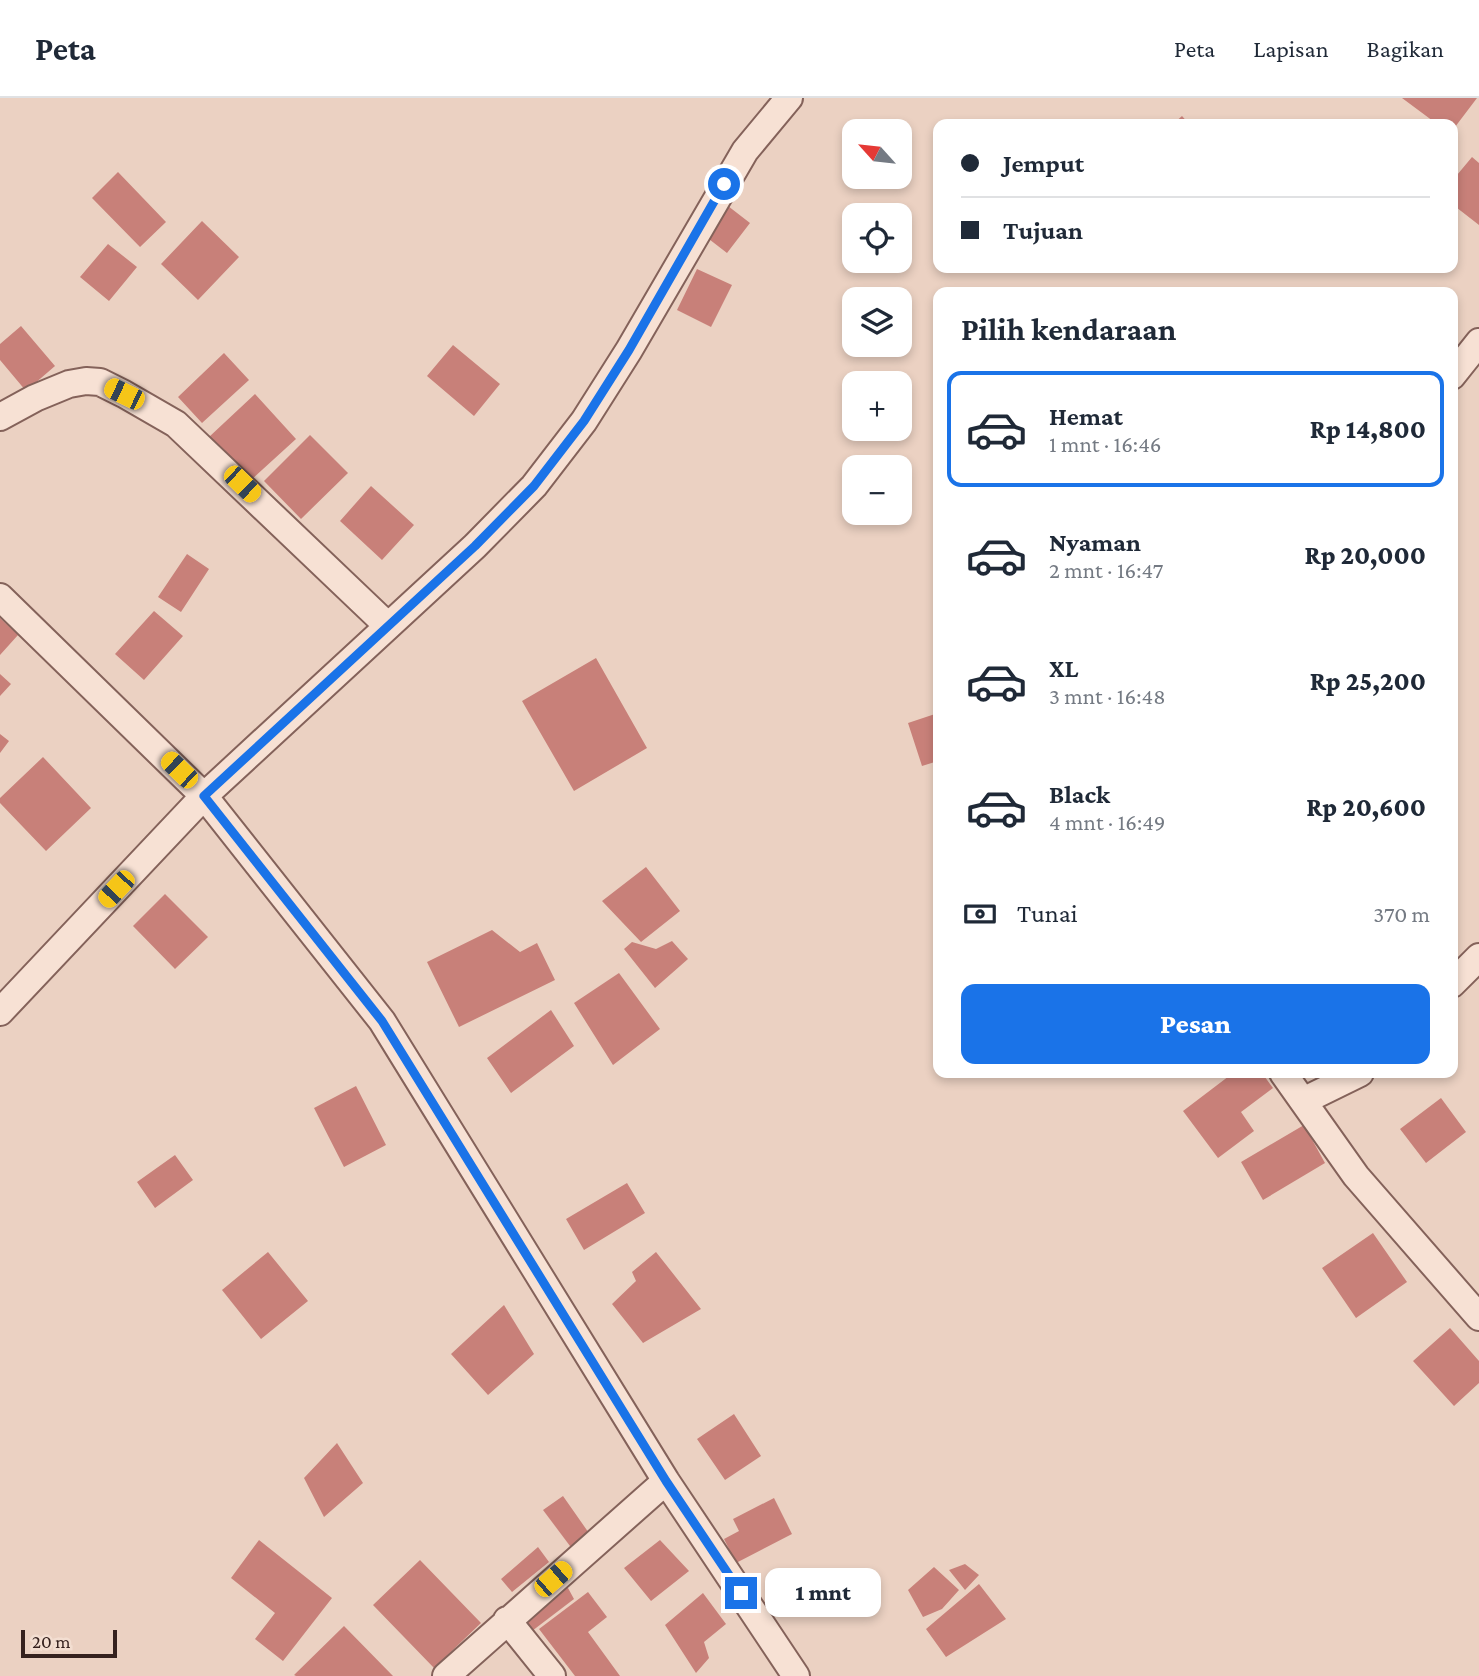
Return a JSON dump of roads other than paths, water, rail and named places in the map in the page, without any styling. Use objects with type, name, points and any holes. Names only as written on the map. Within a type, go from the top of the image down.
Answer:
[{"type":"street","points":[[0,1012],[204,796],[475,546],[534,486],[584,421],[629,350],[745,151],[789,98]]},
{"type":"street","points":[[1458,368],[1479,342]]},
{"type":"street","points":[[0,416],[69,384],[100,382],[124,394],[176,424],[388,626]]},
{"type":"street","points":[[0,597],[204,796],[382,1021],[666,1481],[796,1676]]},
{"type":"street","points":[[1458,978],[1479,957]]},
{"type":"street","points":[[1287,1078],[1356,1177],[1479,1317]]},
{"type":"street","points":[[1303,1101],[1350,1078]]},
{"type":"street","points":[[446,1676],[666,1481]]},
{"type":"street","points":[[507,1620],[552,1676]]}]
